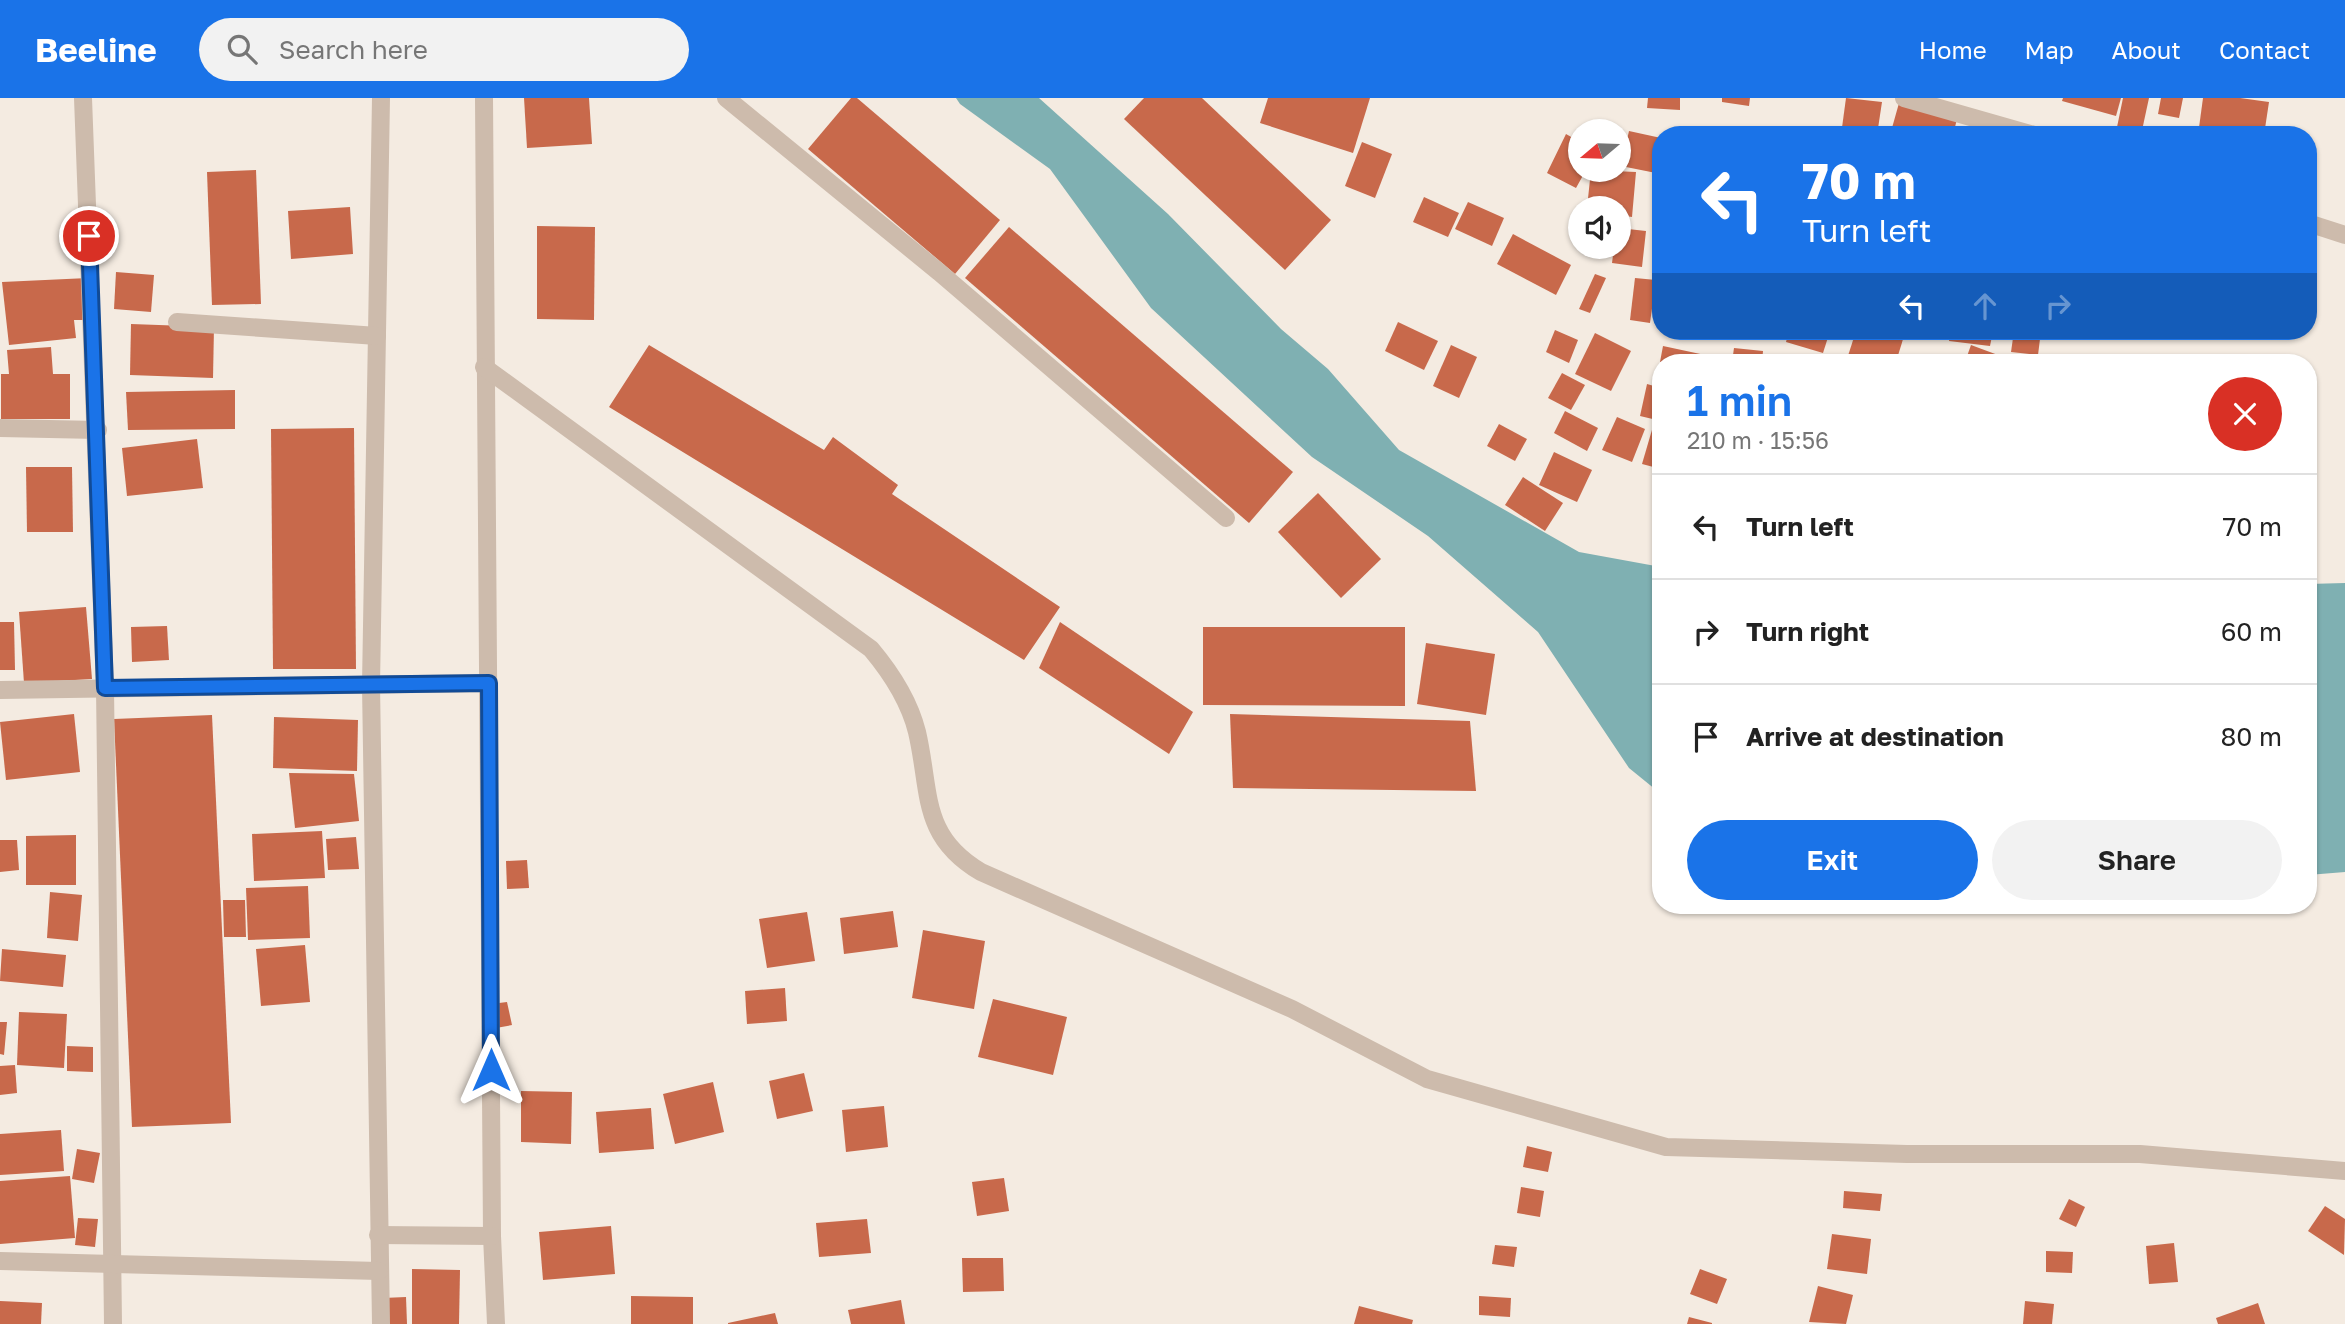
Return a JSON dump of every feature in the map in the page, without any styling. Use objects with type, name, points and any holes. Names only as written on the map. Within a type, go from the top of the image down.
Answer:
[{"type":"street","points":[[83,98],[105,688],[113,1324]]},
{"type":"street","points":[[381,98],[372,685],[381,1324]]},
{"type":"street","points":[[484,98],[492,1236],[496,1324]]},
{"type":"street","points":[[726,98],[939,272],[1226,518]]},
{"type":"street","points":[[1904,98],[2002,126]]},
{"type":"street","points":[[2317,226],[2345,235]]},
{"type":"street","points":[[177,322],[377,336]]},
{"type":"street","points":[[484,367],[871,649],[891,672],[906,700],[917,731],[929,804],[941,836],[958,858],[981,872],[1292,1009],[1427,1079],[1666,1147],[1894,1154],[2140,1154],[2345,1171]]},
{"type":"street","points":[[0,428],[97,430]]},
{"type":"street","points":[[0,690],[489,683]]},
{"type":"street","points":[[378,1235],[492,1236]]},
{"type":"street","points":[[0,1261],[379,1271]]},
{"type":"water","points":[[956,98],[1039,98],[1168,214],[1281,329],[1328,369],[1399,450],[1579,552],[1652,565],[1652,787],[1629,768],[1538,632],[1428,536],[1312,457],[1151,308],[1050,169],[960,104]]},
{"type":"water","points":[[2345,583],[2345,872],[2317,874],[2317,584]]},
{"type":"building","points":[[524,98],[589,98],[592,144],[527,148]]},
{"type":"building","points":[[851,98],[857,98],[1000,220],[955,274],[808,149]]},
{"type":"building","points":[[1144,98],[1202,98],[1331,220],[1285,270],[1124,119]]},
{"type":"building","points":[[1268,98],[1370,98],[1353,153],[1260,123]]},
{"type":"building","points":[[1648,98],[1680,98],[1680,110],[1647,108]]},
{"type":"building","points":[[1722,98],[1750,98],[1749,106],[1722,102]]},
{"type":"building","points":[[1846,98],[1882,102],[1878,126],[1842,126]]},
{"type":"building","points":[[2063,98],[2121,98],[2116,116],[2062,101]]},
{"type":"building","points":[[2123,98],[2149,98],[2143,126],[2117,126]]},
{"type":"building","points":[[2161,98],[2183,98],[2179,118],[2158,114]]},
{"type":"building","points":[[2203,98],[2240,98],[2269,102],[2265,126],[2199,126]]},
{"type":"building","points":[[1899,103],[1957,119],[1955,126],[1893,126]]},
{"type":"building","points":[[1631,131],[1652,136],[1652,172],[1631,168]]},
{"type":"building","points":[[1566,134],[1568,182],[1579,182],[1576,188],[1547,173]]},
{"type":"building","points":[[1362,142],[1392,154],[1375,198],[1345,186]]},
{"type":"building","points":[[256,170],[261,304],[212,305],[207,172]]},
{"type":"building","points":[[1631,172],[1636,172],[1632,217],[1631,196],[1588,196],[1590,182],[1631,182]]},
{"type":"building","points":[[1424,197],[1459,213],[1448,237],[1413,222]]},
{"type":"building","points":[[1468,202],[1504,218],[1492,246],[1455,229]]},
{"type":"building","points":[[350,207],[353,254],[291,259],[288,211]]},
{"type":"building","points":[[537,226],[595,227],[594,320],[537,319]]},
{"type":"building","points":[[1009,227],[1293,472],[1249,523],[965,278]]},
{"type":"building","points":[[1631,229],[1646,231],[1642,267],[1612,263],[1612,259],[1631,259]]},
{"type":"building","points":[[1513,234],[1571,265],[1556,295],[1497,264]]},
{"type":"building","points":[[116,272],[154,275],[151,312],[114,309]]},
{"type":"building","points":[[1595,274],[1606,278],[1590,313],[1579,309]]},
{"type":"building","points":[[88,278],[91,320],[74,320],[76,338],[9,345],[2,282]]},
{"type":"building","points":[[1635,278],[1652,280],[1650,323],[1630,320]]},
{"type":"building","points":[[1398,322],[1438,341],[1424,370],[1385,351]]},
{"type":"building","points":[[131,324],[214,327],[213,378],[130,375]]},
{"type":"building","points":[[1555,330],[1578,340],[1569,363],[1546,352]]},
{"type":"building","points":[[1595,333],[1631,351],[1611,391],[1575,374]]},
{"type":"building","points":[[1787,340],[1827,340],[1823,353]]},
{"type":"building","points":[[1853,340],[1903,340],[1898,354],[1849,354]]},
{"type":"building","points":[[1949,340],[1991,340],[1990,346]]},
{"type":"building","points":[[2013,340],[2040,340],[2038,354],[2011,352]]},
{"type":"building","points":[[649,345],[824,450],[833,437],[898,485],[892,494],[1060,607],[1024,660],[609,407]]},
{"type":"building","points":[[1451,345],[1477,357],[1459,398],[1433,386]]},
{"type":"building","points":[[1971,345],[1995,354],[1968,354]]},
{"type":"building","points":[[1663,346],[1700,354],[1662,354]]},
{"type":"building","points":[[51,347],[53,374],[70,374],[70,419],[1,419],[1,374],[9,374],[7,350]]},
{"type":"building","points":[[1734,348],[1763,351],[1763,354],[1733,354]]},
{"type":"building","points":[[1562,373],[1585,385],[1571,410],[1548,398]]},
{"type":"building","points":[[1647,384],[1652,385],[1652,419],[1640,416]]},
{"type":"building","points":[[235,390],[235,429],[128,430],[126,392]]},
{"type":"building","points":[[1565,411],[1598,428],[1587,451],[1554,433]]},
{"type":"building","points":[[1617,417],[1645,429],[1632,462],[1602,450]]},
{"type":"building","points":[[1499,424],[1527,439],[1515,461],[1487,446]]},
{"type":"building","points":[[354,428],[356,669],[273,669],[271,429]]},
{"type":"building","points":[[1652,430],[1652,467],[1642,464]]},
{"type":"building","points":[[197,439],[203,488],[127,496],[122,448]]},
{"type":"building","points":[[1554,452],[1592,470],[1577,502],[1539,485]]},
{"type":"building","points":[[26,467],[72,467],[73,532],[27,532]]},
{"type":"building","points":[[1523,477],[1563,503],[1545,531],[1505,505]]},
{"type":"building","points":[[1318,493],[1381,559],[1341,598],[1278,532]]},
{"type":"building","points":[[86,607],[92,679],[24,683],[19,612]]},
{"type":"building","points":[[0,622],[14,622],[15,670],[0,670]]},
{"type":"building","points":[[1060,622],[1193,712],[1169,754],[1039,668]]},
{"type":"building","points":[[167,626],[169,660],[132,662],[131,627]]},
{"type":"building","points":[[1203,627],[1405,627],[1405,706],[1203,705]]},
{"type":"building","points":[[1426,643],[1495,654],[1486,715],[1417,704]]},
{"type":"building","points":[[74,714],[80,772],[6,780],[0,722]]},
{"type":"building","points":[[1230,714],[1470,721],[1476,791],[1233,788]]},
{"type":"building","points":[[212,715],[231,1123],[132,1127],[114,719]]},
{"type":"building","points":[[274,717],[358,720],[357,771],[273,768]]},
{"type":"building","points":[[289,773],[354,774],[359,821],[295,828]]},
{"type":"building","points":[[322,831],[325,878],[254,881],[252,834]]},
{"type":"building","points":[[76,835],[76,885],[26,885],[26,836]]},
{"type":"building","points":[[356,837],[359,869],[328,870],[326,839]]},
{"type":"building","points":[[0,840],[17,840],[19,870],[0,872]]},
{"type":"building","points":[[527,860],[529,888],[507,889],[506,861]]},
{"type":"building","points":[[308,886],[310,938],[248,940],[246,888]]},
{"type":"building","points":[[50,892],[82,895],[78,941],[47,938]]},
{"type":"building","points":[[223,900],[245,900],[246,937],[224,937]]},
{"type":"building","points":[[893,911],[898,947],[844,954],[840,918]]},
{"type":"building","points":[[807,912],[815,961],[767,968],[759,919]]},
{"type":"building","points":[[923,930],[985,941],[974,1009],[912,998]]},
{"type":"building","points":[[305,945],[310,1002],[261,1006],[256,949]]},
{"type":"building","points":[[2,949],[66,955],[63,987],[0,981]]},
{"type":"building","points":[[785,988],[787,1021],[747,1024],[745,991]]},
{"type":"building","points":[[993,999],[1067,1017],[1053,1075],[978,1057]]},
{"type":"building","points":[[507,1002],[512,1025],[496,1028],[491,1004]]},
{"type":"building","points":[[19,1012],[67,1014],[64,1068],[17,1065]]},
{"type":"building","points":[[0,1022],[7,1022],[4,1055],[0,1054]]},
{"type":"building","points":[[67,1046],[93,1047],[93,1072],[67,1071]]},
{"type":"building","points":[[15,1065],[17,1093],[0,1095],[0,1066]]},
{"type":"building","points":[[804,1073],[813,1111],[777,1119],[769,1081]]},
{"type":"building","points":[[713,1082],[724,1132],[675,1144],[663,1094]]},
{"type":"building","points":[[521,1091],[572,1092],[571,1144],[521,1142]]},
{"type":"building","points":[[884,1106],[888,1147],[846,1152],[842,1110]]},
{"type":"building","points":[[651,1108],[654,1149],[599,1153],[596,1112]]},
{"type":"building","points":[[61,1130],[64,1171],[0,1175],[0,1134]]},
{"type":"building","points":[[1527,1146],[1552,1152],[1548,1172],[1523,1167]]},
{"type":"building","points":[[77,1149],[100,1153],[94,1183],[72,1179]]},
{"type":"building","points":[[70,1176],[75,1238],[0,1244],[0,1181]]},
{"type":"building","points":[[1004,1178],[1009,1211],[977,1216],[972,1182]]},
{"type":"building","points":[[1521,1187],[1544,1191],[1540,1217],[1517,1213]]},
{"type":"building","points":[[1844,1191],[1882,1194],[1880,1211],[1843,1208]]},
{"type":"building","points":[[2069,1199],[2085,1207],[2076,1227],[2059,1219]]},
{"type":"building","points":[[2325,1206],[2345,1219],[2344,1255],[2308,1231]]},
{"type":"building","points":[[78,1218],[98,1219],[95,1247],[75,1245]]},
{"type":"building","points":[[867,1219],[871,1253],[819,1257],[816,1223]]},
{"type":"building","points":[[611,1226],[615,1274],[543,1280],[539,1232]]},
{"type":"building","points":[[1832,1234],[1871,1239],[1867,1274],[1827,1269]]},
{"type":"building","points":[[2174,1243],[2178,1282],[2149,1284],[2146,1246]]},
{"type":"building","points":[[1495,1245],[1517,1247],[1514,1267],[1492,1264]]},
{"type":"building","points":[[2046,1251],[2073,1252],[2072,1273],[2046,1272]]},
{"type":"building","points":[[962,1258],[1003,1258],[1004,1291],[963,1292]]},
{"type":"building","points":[[412,1269],[460,1270],[459,1324],[412,1324]]},
{"type":"building","points":[[1700,1269],[1727,1279],[1717,1304],[1690,1294]]},
{"type":"building","points":[[1818,1286],[1853,1295],[1846,1324],[1809,1322]]},
{"type":"building","points":[[631,1296],[693,1297],[693,1324],[631,1324]]},
{"type":"building","points":[[1479,1296],[1511,1298],[1510,1317],[1479,1315]]},
{"type":"building","points":[[406,1297],[407,1324],[384,1324],[383,1298]]},
{"type":"building","points":[[901,1300],[905,1324],[851,1324],[848,1310]]},
{"type":"building","points":[[0,1301],[42,1303],[41,1324],[0,1324]]},
{"type":"building","points":[[2025,1301],[2054,1304],[2052,1324],[2023,1324]]},
{"type":"building","points":[[2258,1303],[2265,1324],[2218,1324],[2216,1318]]},
{"type":"building","points":[[1359,1306],[1413,1320],[1412,1324],[1354,1324]]},
{"type":"building","points":[[775,1313],[778,1324],[728,1324],[728,1323]]},
{"type":"building","points":[[1689,1317],[1712,1323],[1712,1324],[1687,1324]]},
{"type":"route","points":[[89,236],[105,688],[489,683],[491,1070]]}]
